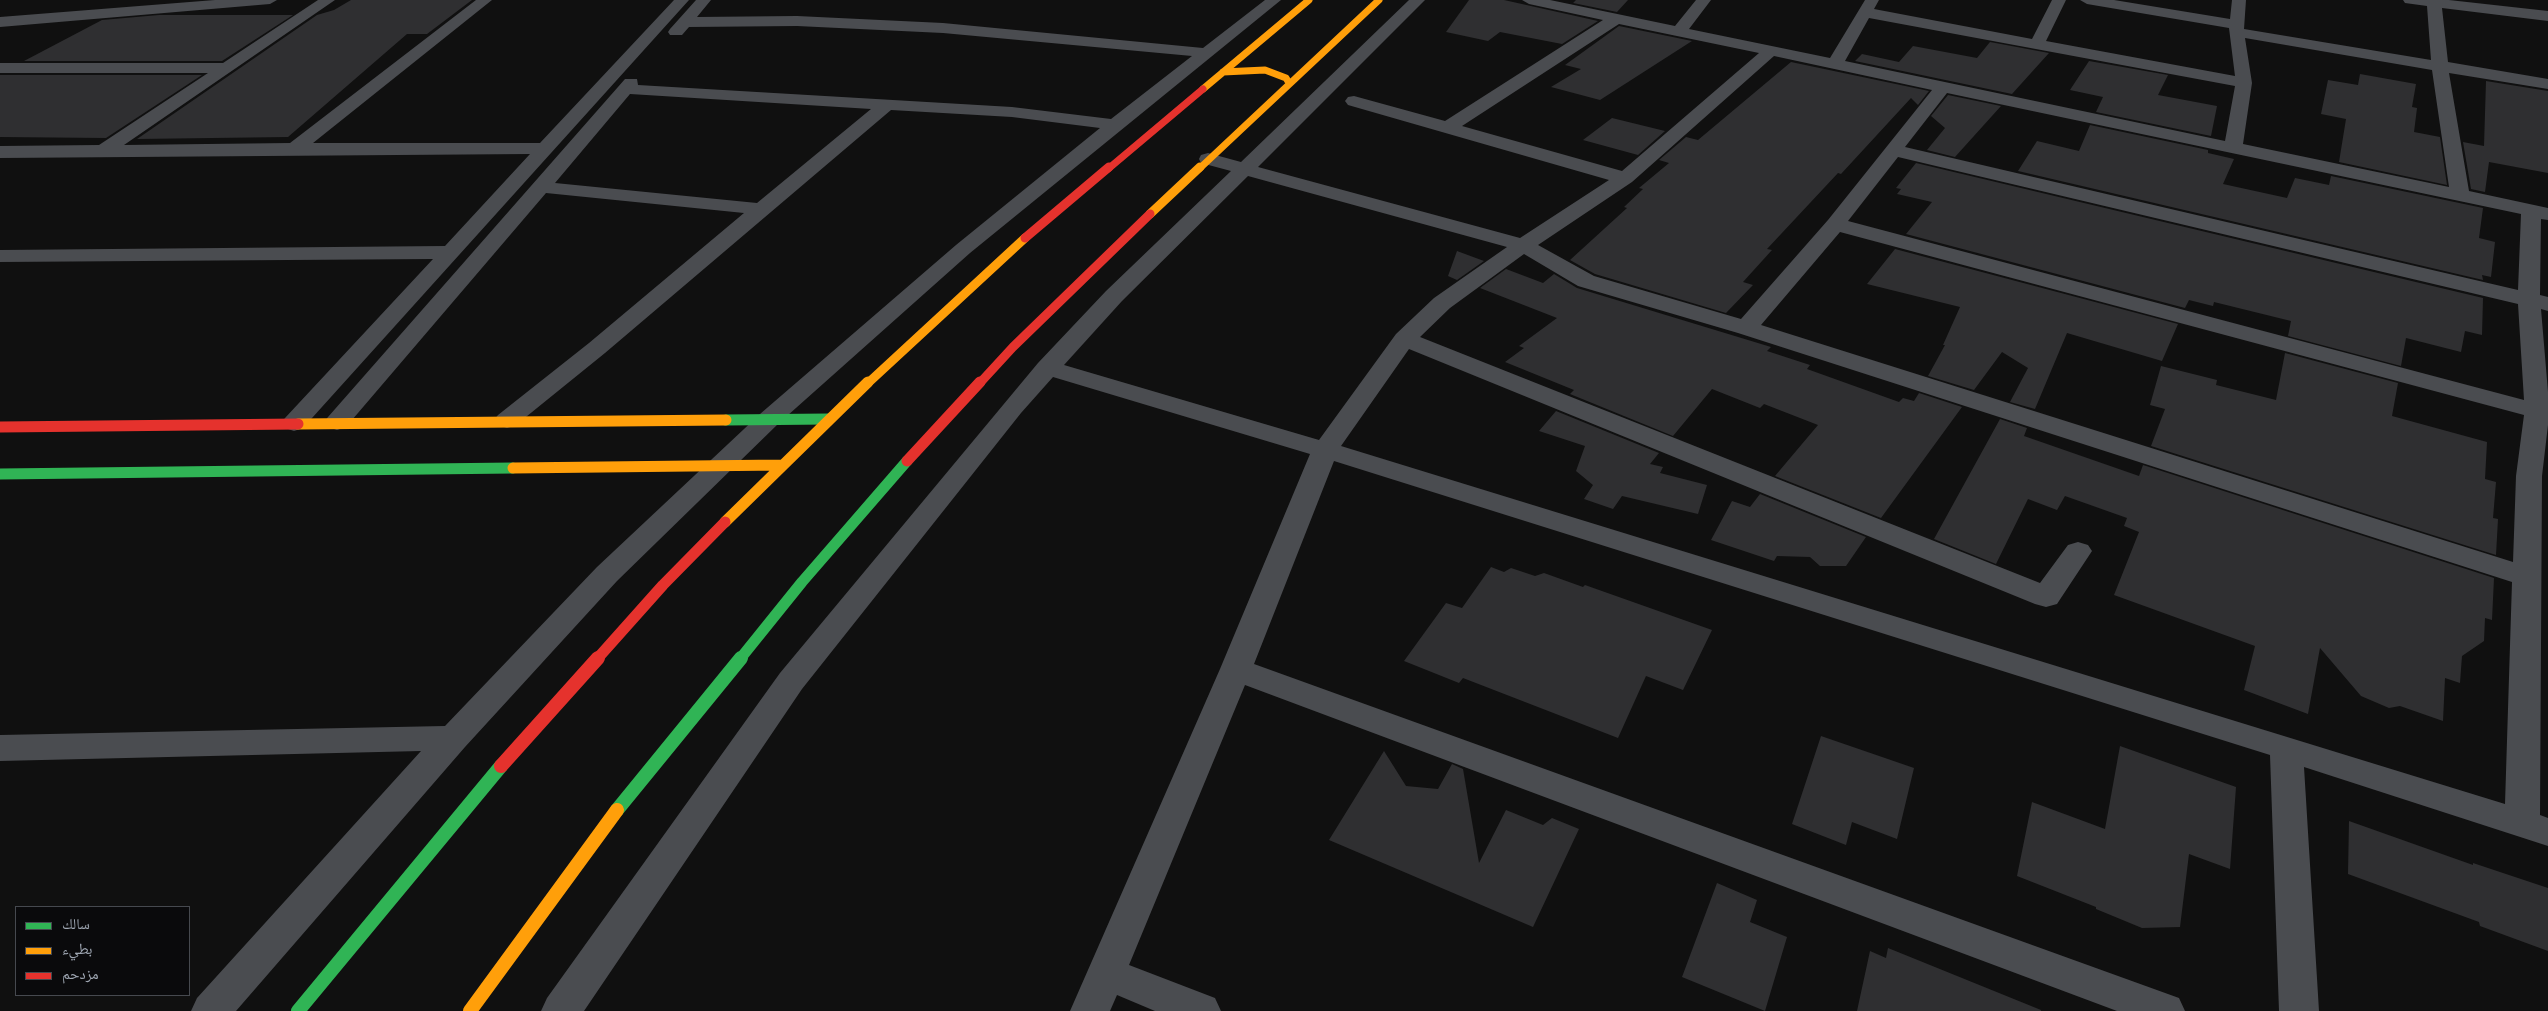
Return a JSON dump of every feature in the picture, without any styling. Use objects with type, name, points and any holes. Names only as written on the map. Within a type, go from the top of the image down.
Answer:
[{"type":"main road","points":[[1274,0],[1306,2]]},
{"type":"main road","points":[[470,1011],[580,858],[662,752],[861,512],[1013,347],[1098,262],[1379,0]]},
{"type":"main road","points":[[298,1011],[446,830],[545,715],[664,585],[781,465],[828,419],[1215,62],[1306,2]]},
{"type":"main road","points":[[1215,62],[1265,70],[1286,78],[1289,84]]},
{"type":"main road","points":[[0,426],[507,420],[828,419]]},
{"type":"main road","points":[[0,474],[781,465]]},
{"type":"street","points":[[94,14],[110,0]]},
{"type":"street","points":[[0,22],[270,0]]},
{"type":"street","points":[[103,151],[328,0]]},
{"type":"street","points":[[294,149],[485,0]]},
{"type":"street","points":[[294,423],[682,0]]},
{"type":"street","points":[[337,422],[704,0]]},
{"type":"street","points":[[211,1011],[452,738],[607,574],[718,466],[963,250],[1115,125],[1215,62],[1274,0]]},
{"type":"street","points":[[561,1011],[791,681],[958,474],[1047,368],[1114,296],[1418,0]]},
{"type":"street","points":[[1047,368],[1325,450],[2286,748],[2535,828],[2528,577],[2529,476],[2537,411],[2540,212],[1529,0]]},
{"type":"street","points":[[1679,31],[1704,0]]},
{"type":"street","points":[[2037,44],[2059,0]]},
{"type":"street","points":[[2087,0],[2440,66],[2548,84]]},
{"type":"street","points":[[2233,148],[2244,83],[2237,28],[2239,0]]},
{"type":"street","points":[[2410,0],[2548,16]]},
{"type":"street","points":[[2434,2],[2440,66],[2460,196]]},
{"type":"street","points":[[1835,64],[1868,6],[2037,44],[2244,83]]},
{"type":"street","points":[[1447,128],[1617,18]]},
{"type":"street","points":[[9,37],[44,19]]},
{"type":"street","points":[[685,22],[798,21],[943,28],[1215,62]]},
{"type":"street","points":[[1090,1011],[1108,974],[1236,669],[1325,450],[1404,339],[1442,302],[1523,245],[1625,178],[1772,51]]},
{"type":"street","points":[[0,68],[228,68]]},
{"type":"street","points":[[1746,328],[1835,224],[1943,87]]},
{"type":"street","points":[[626,88],[1012,112],[1115,125]]},
{"type":"street","points":[[1354,101],[1625,178]]},
{"type":"street","points":[[507,420],[598,348],[760,209],[888,104]]},
{"type":"street","points":[[0,152],[545,149]]},
{"type":"street","points":[[1893,150],[2538,301]]},
{"type":"street","points":[[1208,159],[1523,245],[1586,281],[1746,328],[2528,577]]},
{"type":"street","points":[[540,187],[760,209]]},
{"type":"street","points":[[1835,224],[2537,411]]},
{"type":"street","points":[[0,256],[451,252]]},
{"type":"street","points":[[1404,339],[2046,597],[2078,551]]},
{"type":"street","points":[[1236,669],[2164,1011]]},
{"type":"street","points":[[0,748],[452,738]]},
{"type":"street","points":[[2286,748],[2299,1011]]},
{"type":"street","points":[[1108,974],[1201,1011]]},
{"type":"building","points":[[351,0],[472,0],[427,34],[407,34],[288,137],[137,139],[317,15],[334,10]]},
{"type":"building","points":[[1469,0],[1504,0],[1598,21],[1562,44],[1500,32],[1488,41],[1446,32]]},
{"type":"building","points":[[1576,0],[1628,0],[1617,12],[1573,3]]},
{"type":"building","points":[[159,15],[293,15],[222,61],[24,61],[102,20]]},
{"type":"building","points":[[1619,26],[1692,41],[1600,100],[1551,87],[1581,69],[1565,65]]},
{"type":"building","points":[[1990,42],[2049,53],[2012,94],[1855,61],[1862,54],[1899,62],[1913,46],[1977,58]]},
{"type":"building","points":[[2089,61],[2168,75],[2158,95],[2217,106],[2211,136],[2096,112],[2103,97],[2070,90]]},
{"type":"building","points":[[1791,62],[1929,91],[1918,105],[1911,98],[1841,174],[1838,173],[1767,249],[1772,250],[1743,282],[1753,285],[1726,313],[1595,274],[1570,260],[1627,208],[1624,207],[1643,189],[1639,188],[1669,163],[1659,160],[1686,137],[1698,140]]},
{"type":"building","points":[[2360,74],[2416,84],[2412,107],[2417,108],[2414,132],[2440,137],[2447,185],[2339,162],[2346,119],[2321,114],[2328,80],[2358,85]]},
{"type":"building","points":[[0,75],[202,75],[106,138],[0,137]]},
{"type":"building","points":[[2486,81],[2548,91],[2548,173],[2489,162],[2485,192],[2471,189],[2463,142],[2484,146]]},
{"type":"building","points":[[1948,95],[2001,106],[1955,157],[1927,150],[1945,128],[1931,116]]},
{"type":"building","points":[[1612,118],[1665,131],[1638,155],[1583,140]]},
{"type":"building","points":[[2090,125],[2208,150],[2208,153],[2234,159],[2223,184],[2287,198],[2295,178],[2329,185],[2331,176],[2483,208],[2479,238],[2495,242],[2491,277],[2482,275],[2483,280],[2018,171],[2037,141],[2079,151]]},
{"type":"building","points":[[1916,163],[2483,298],[2482,335],[2465,331],[2461,352],[2406,338],[2401,366],[2288,336],[2291,321],[2214,302],[2213,306],[2189,300],[2185,308],[1906,234],[1932,202],[1897,194],[1901,189],[1896,188]]},
{"type":"building","points":[[1895,249],[2178,324],[2162,361],[2067,333],[2035,409],[2010,402],[2028,368],[2002,352],[1974,390],[1928,376],[1945,345],[1943,345],[1960,307],[1867,284]]},
{"type":"building","points":[[1457,251],[1484,261],[1457,280],[1448,276]]},
{"type":"building","points":[[1506,269],[1543,283],[1554,274],[1577,288],[1771,347],[1767,351],[1810,365],[1807,369],[1899,402],[1903,398],[1914,401],[1919,393],[1962,407],[1881,518],[1775,476],[1818,425],[1764,404],[1760,408],[1712,389],[1673,436],[1570,394],[1574,390],[1505,362],[1524,348],[1519,346],[1557,318],[1480,288]]},
{"type":"building","points":[[2285,353],[2398,383],[2392,416],[2487,442],[2485,479],[2496,482],[2493,518],[2498,519],[2496,555],[2151,446],[2165,409],[2150,405],[2161,366],[2217,380],[2216,385],[2276,400]]},
{"type":"building","points":[[1556,411],[1659,453],[1650,464],[1663,467],[1660,473],[1707,485],[1698,514],[1622,496],[1613,509],[1584,499],[1593,485],[1576,471],[1585,446],[1539,431]]},
{"type":"building","points":[[2000,419],[2027,428],[2024,436],[2139,476],[2143,465],[2494,578],[2492,620],[2485,618],[2484,641],[2462,656],[2460,683],[2445,678],[2443,721],[2400,706],[2389,708],[2361,696],[2320,648],[2308,714],[2244,690],[2255,646],[2114,595],[2139,532],[2124,526],[2127,518],[2065,496],[2057,510],[2028,499],[1996,564],[1934,539]]},
{"type":"building","points":[[1760,494],[1866,537],[1846,566],[1820,566],[1810,557],[1777,556],[1774,561],[1711,540],[1732,501],[1750,507]]},
{"type":"building","points":[[1491,567],[1504,572],[1511,568],[1535,576],[1544,573],[1583,587],[1585,585],[1712,630],[1683,690],[1646,676],[1618,738],[1463,678],[1459,683],[1404,661],[1446,603],[1462,608]]},
{"type":"building","points":[[1821,736],[1914,768],[1897,839],[1852,822],[1846,845],[1792,824]]},
{"type":"building","points":[[2120,746],[2236,787],[2230,869],[2189,854],[2180,927],[2142,928],[2096,909],[2096,907],[2017,876],[2032,802],[2105,829]]},
{"type":"building","points":[[1384,751],[1406,786],[1438,789],[1452,764],[1463,769],[1479,863],[1506,810],[1543,825],[1552,818],[1579,829],[1533,927],[1329,840]]},
{"type":"building","points":[[2349,821],[2473,865],[2473,863],[2548,888],[2548,951],[2480,926],[2479,922],[2348,874]]},
{"type":"building","points":[[1717,883],[1757,900],[1750,922],[1787,937],[1765,1011],[1682,977]]},
{"type":"building","points":[[1888,948],[2041,1011],[1857,1011],[1870,951],[1886,958]]},
{"type":"traffic: fast","points":[[726,420],[828,419]]},
{"type":"traffic: fast","points":[[617,810],[802,582],[907,461]]},
{"type":"traffic: fast","points":[[0,474],[513,468]]},
{"type":"traffic: fast","points":[[298,1011],[501,766]]},
{"type":"traffic: slow","points":[[1203,89],[1309,0]]},
{"type":"traffic: slow","points":[[1150,214],[1379,0]]},
{"type":"traffic: slow","points":[[1223,72],[1265,70],[1286,78],[1289,83]]},
{"type":"traffic: slow","points":[[725,522],[892,359],[1025,238]]},
{"type":"traffic: slow","points":[[298,424],[726,420]]},
{"type":"traffic: slow","points":[[513,468],[781,465]]},
{"type":"traffic: slow","points":[[470,1011],[617,810]]},
{"type":"traffic: jam","points":[[1025,238],[1203,89]]},
{"type":"traffic: jam","points":[[907,461],[1013,347],[1150,214]]},
{"type":"traffic: jam","points":[[0,427],[298,424]]},
{"type":"traffic: jam","points":[[501,766],[663,585],[725,522]]}]
